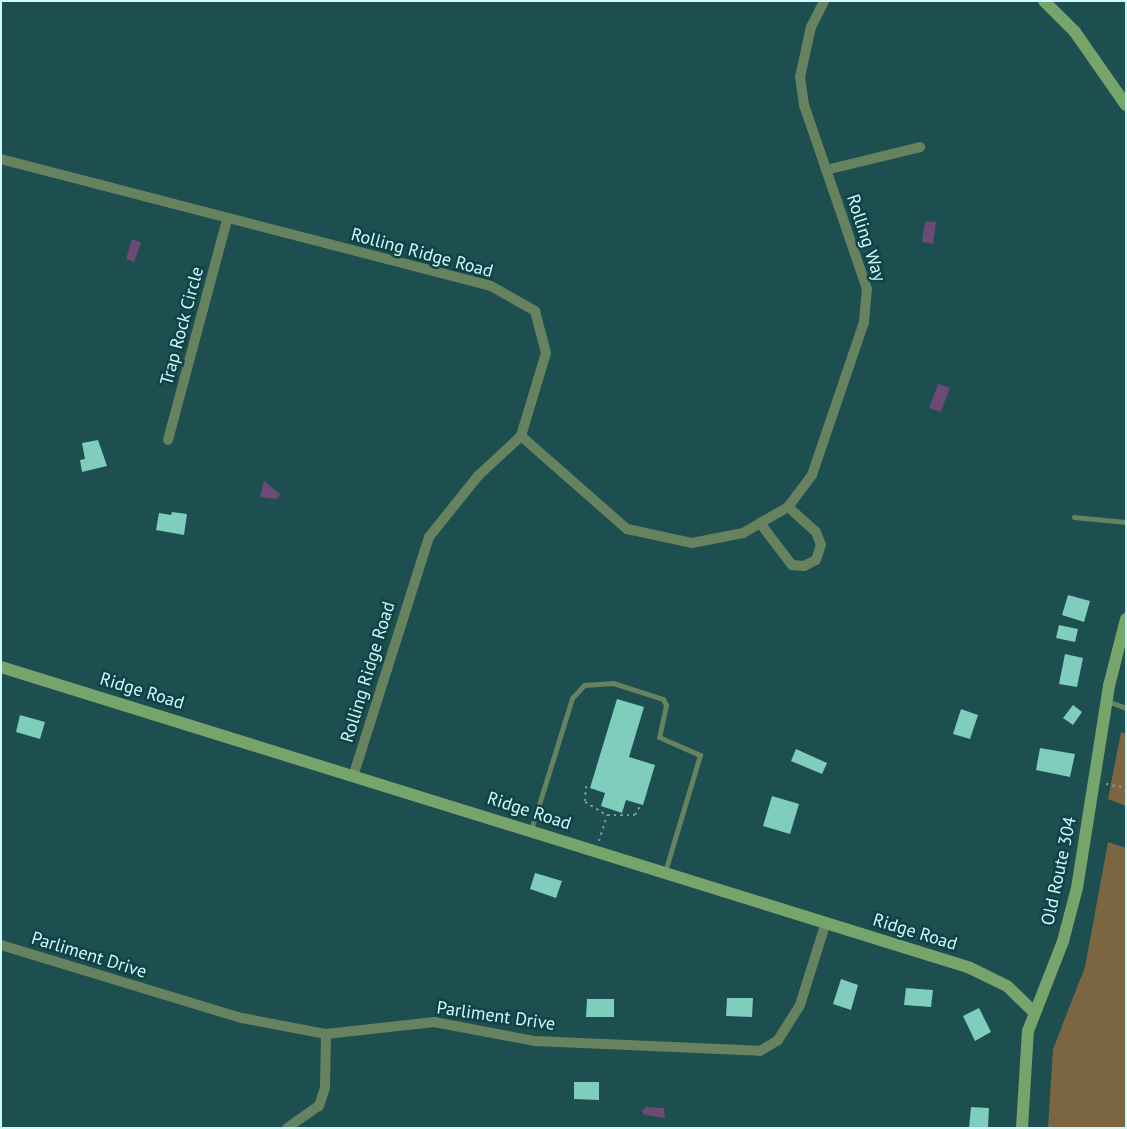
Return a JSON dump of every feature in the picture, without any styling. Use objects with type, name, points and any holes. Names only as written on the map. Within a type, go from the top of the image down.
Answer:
[{"type":"street","name":"Rolling Way","points":[[521,436],[627,529],[692,543],[743,533],[788,507],[812,475],[864,322],[867,289],[804,105],[800,77],[811,27],[824,1]]},
{"type":"street","points":[[1044,1],[1075,32],[1126,105]]},
{"type":"street","points":[[826,170],[920,147]]},
{"type":"street","name":"Rolling Ridge Road","points":[[1,159],[227,220],[491,286],[535,311],[546,353],[521,436],[478,476],[429,537],[354,774]]},
{"type":"street","name":"Trap Rock Circle","points":[[168,440],[227,220]]},
{"type":"street","points":[[760,523],[792,565],[804,566],[816,560],[821,545],[816,532],[788,507]]},
{"type":"street","name":"Old Route 304","points":[[1022,1128],[1027,1040],[1034,1012],[1070,917],[1107,701],[1126,619]]},
{"type":"street","name":"Ridge Road","points":[[1,667],[354,774],[982,972],[1007,986],[1034,1012]]},
{"type":"street","name":"Parliment Drive","points":[[1,945],[242,1018],[326,1034],[434,1022],[535,1041],[760,1051],[778,1040],[800,1005],[826,922]]},
{"type":"street","points":[[287,1128],[319,1106],[325,1088],[326,1034]]},
{"type":"lane","points":[[1074,517],[1126,522]]},
{"type":"lane","points":[[530,830],[572,698],[584,685],[613,683],[663,699],[666,704],[659,737],[700,755],[665,872]]},
{"type":"lane","points":[[1107,701],[1126,708]]},
{"type":"path","points":[[1094,781],[1126,788]]},
{"type":"path","points":[[586,786],[585,802],[608,815],[635,815],[640,806]]},
{"type":"path","points":[[596,850],[608,815]]},
{"type":"shaded area","points":[[925,221],[936,222],[933,244],[922,242]]},
{"type":"shaded area","points":[[132,239],[141,243],[134,262],[126,259]]},
{"type":"shaded area","points":[[938,384],[950,388],[941,412],[929,408]]},
{"type":"shaded area","points":[[264,481],[280,494],[277,499],[260,497]]},
{"type":"shaded area","points":[[1121,732],[1126,734],[1126,806],[1108,799]]},
{"type":"shaded area","points":[[1108,842],[1126,848],[1126,1128],[1048,1128],[1053,1049],[1085,967]]},
{"type":"shaded area","points":[[646,1107],[664,1108],[665,1118],[644,1115],[642,1111]]},
{"type":"building","points":[[98,440],[107,466],[82,472],[80,460],[85,459],[82,443]]},
{"type":"building","points":[[172,512],[187,514],[184,535],[156,530],[159,513],[171,515]]},
{"type":"building","points":[[1068,595],[1090,601],[1084,622],[1062,615]]},
{"type":"building","points":[[1059,625],[1078,629],[1075,642],[1056,638]]},
{"type":"building","points":[[1065,654],[1083,658],[1077,687],[1059,684]]},
{"type":"building","points":[[617,699],[644,707],[629,757],[655,765],[643,805],[626,800],[622,813],[601,806],[605,793],[590,788]]},
{"type":"building","points":[[1073,705],[1082,712],[1073,725],[1063,718]]},
{"type":"building","points":[[961,709],[978,715],[970,739],[953,734]]},
{"type":"building","points":[[20,715],[45,722],[40,739],[16,732]]},
{"type":"building","points":[[1040,748],[1075,754],[1070,777],[1036,770]]},
{"type":"building","points":[[796,749],[827,763],[822,774],[791,761]]},
{"type":"building","points":[[772,796],[799,804],[790,834],[763,826]]},
{"type":"building","points":[[535,873],[562,881],[556,898],[530,889]]},
{"type":"building","points":[[841,979],[858,985],[851,1010],[833,1004]]},
{"type":"building","points":[[906,988],[933,990],[931,1007],[904,1005]]},
{"type":"building","points":[[727,998],[753,998],[752,1017],[726,1016]]},
{"type":"building","points":[[587,999],[614,999],[614,1017],[586,1017]]},
{"type":"building","points":[[979,1008],[991,1032],[975,1041],[963,1016]]},
{"type":"building","points":[[574,1082],[599,1082],[599,1100],[574,1099]]},
{"type":"building","points":[[971,1107],[989,1108],[988,1128],[969,1128]]}]
